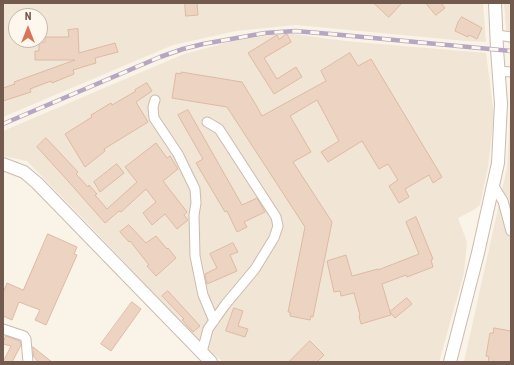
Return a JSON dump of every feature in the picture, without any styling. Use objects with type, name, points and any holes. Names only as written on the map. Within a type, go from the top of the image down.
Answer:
[{"type":"street","points":[[450,362],[478,253],[498,163],[501,104],[505,72],[497,36],[495,3]]},
{"type":"street","points":[[497,36],[511,36]]},
{"type":"street","points":[[155,100],[153,107],[154,118],[178,154],[195,189],[195,256],[203,295],[214,321]]},
{"type":"street","points":[[202,352],[208,329],[225,305],[255,270],[274,238],[278,226],[276,217],[219,129],[207,122]]},
{"type":"street","points":[[3,164],[24,172],[37,183],[211,362]]},
{"type":"street","points":[[493,185],[504,201],[511,231]]},
{"type":"street","points":[[3,329],[24,336],[26,339],[28,362]]},
{"type":"shaded area","points":[[3,3],[483,3],[486,42],[296,25],[236,31],[173,45],[3,117]]},
{"type":"shaded area","points":[[504,3],[511,3],[511,44],[509,44],[506,28]]},
{"type":"shaded area","points":[[286,33],[345,41],[486,53],[494,115],[488,167],[480,205],[458,218],[467,242],[464,273],[439,362],[223,362],[195,337],[27,161],[3,156],[3,131],[184,54],[233,41]]},
{"type":"shaded area","points":[[511,93],[511,362],[464,362],[507,168]]},
{"type":"building","points":[[185,3],[197,3],[198,15],[186,16]]},
{"type":"building","points":[[374,3],[402,3],[389,17]]},
{"type":"building","points":[[426,3],[441,3],[445,8],[436,15]]},
{"type":"building","points":[[462,17],[482,28],[477,39],[455,31],[458,22]]},
{"type":"building","points":[[78,29],[79,53],[115,43],[118,52],[95,58],[96,63],[73,70],[74,74],[52,83],[51,81],[30,89],[31,92],[3,101],[3,88],[15,84],[14,82],[75,60],[35,60],[35,51],[39,51],[39,48],[48,48],[48,37],[69,37],[68,30]]},
{"type":"building","points":[[287,34],[291,42],[264,58],[277,79],[296,67],[302,77],[274,94],[248,53],[277,35],[279,39]]},
{"type":"building","points":[[350,53],[358,66],[371,59],[442,177],[433,183],[429,175],[405,189],[409,197],[399,203],[389,186],[398,180],[388,164],[379,169],[362,141],[328,162],[321,152],[339,141],[317,100],[290,116],[311,152],[293,162],[332,222],[313,317],[311,316],[310,320],[290,316],[290,312],[288,312],[305,227],[227,107],[172,98],[176,73],[181,74],[181,72],[242,82],[262,116],[326,81],[321,71]]},
{"type":"building","points":[[147,83],[152,91],[136,102],[148,122],[104,149],[105,151],[85,167],[65,134],[92,117],[91,115],[111,103],[112,105]]},
{"type":"building","points":[[188,110],[242,205],[257,198],[265,212],[244,222],[247,227],[237,232],[227,211],[225,212],[196,163],[203,159],[178,115]]},
{"type":"building","points":[[46,138],[78,172],[76,174],[97,194],[95,195],[107,209],[137,182],[125,167],[156,143],[167,158],[170,156],[178,169],[163,181],[187,212],[184,215],[188,220],[177,229],[165,214],[152,225],[143,213],[156,202],[146,189],[121,212],[119,211],[105,223],[37,147]]},
{"type":"building","points":[[117,164],[124,173],[100,192],[94,182]]},
{"type":"building","points":[[416,217],[433,259],[431,260],[433,267],[407,277],[406,275],[382,284],[391,315],[361,324],[354,293],[341,296],[340,291],[334,292],[327,261],[346,255],[352,276],[378,270],[419,254],[406,222]]},
{"type":"building","points":[[129,225],[146,243],[156,236],[176,258],[156,276],[147,266],[149,265],[130,241],[129,242],[120,232]]},
{"type":"building","points":[[48,234],[77,247],[74,254],[77,255],[46,325],[35,320],[40,310],[19,302],[12,320],[3,316],[3,293],[7,283],[23,290]]},
{"type":"building","points":[[233,243],[238,252],[230,255],[237,271],[207,284],[205,274],[217,268],[210,254]]},
{"type":"building","points":[[168,291],[200,326],[193,332],[182,320],[184,319],[162,296]]},
{"type":"building","points":[[407,298],[412,304],[395,318],[390,312]]},
{"type":"building","points":[[132,302],[141,309],[111,351],[101,344]]},
{"type":"building","points":[[234,308],[243,311],[238,326],[248,329],[245,337],[226,331]]},
{"type":"building","points":[[494,328],[511,331],[510,362],[488,362],[489,357],[486,356],[490,333],[493,333]]},
{"type":"building","points":[[6,336],[20,341],[21,345],[12,362],[3,362],[11,346],[3,344]]},
{"type":"building","points":[[310,341],[324,355],[317,362],[289,362]]},
{"type":"building","points":[[33,347],[52,362],[38,362],[34,357]]},
{"type":"railway","points":[[3,124],[160,57],[183,49],[265,33],[295,31],[511,51]]}]
